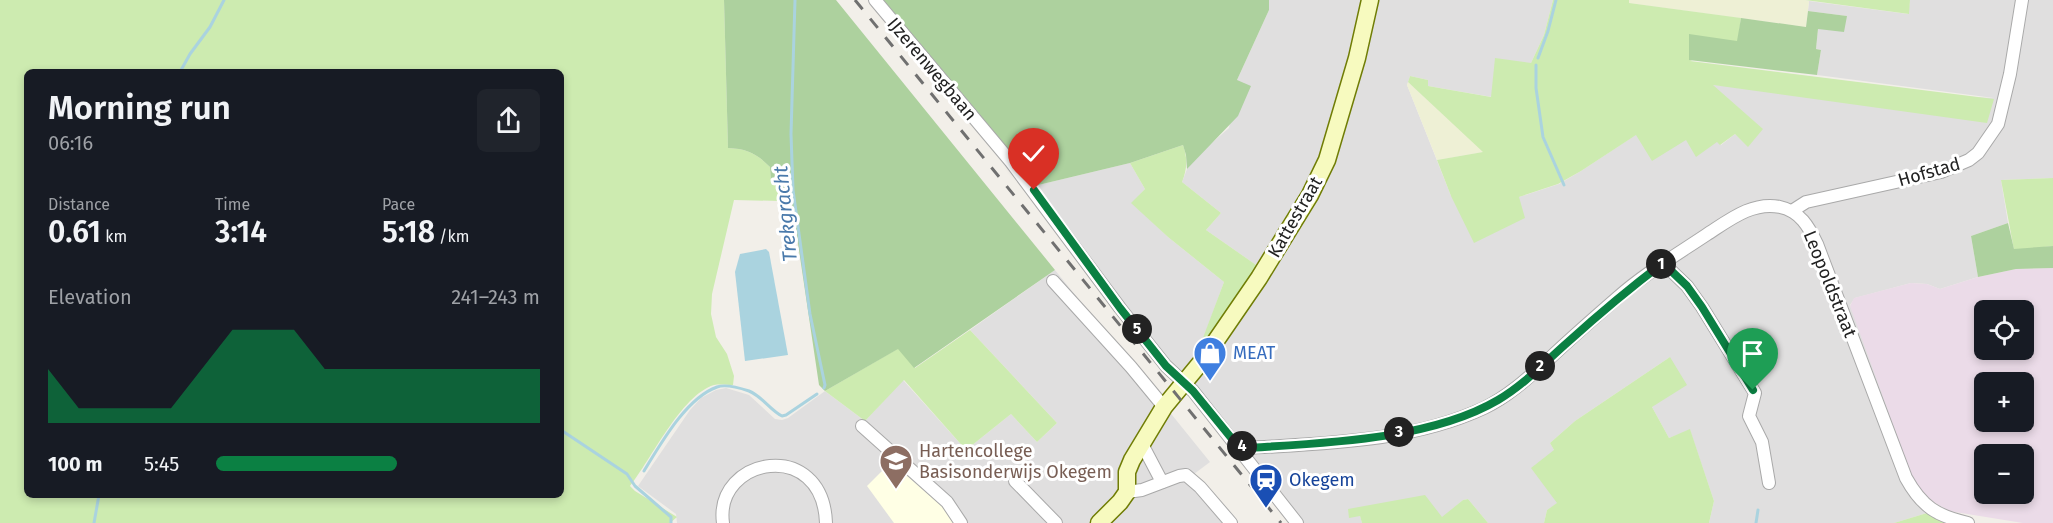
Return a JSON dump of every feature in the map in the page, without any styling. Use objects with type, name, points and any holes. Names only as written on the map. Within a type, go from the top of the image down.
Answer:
[{"type":"main road","name":"Kattestraat","points":[[1127,492],[1127,472],[1164,407],[1202,361],[1259,278],[1310,195],[1323,169],[1357,58],[1370,0]]},
{"type":"main road","points":[[1099,523],[1127,492]]},
{"type":"street","name":"IJzerenwegbaan","points":[[875,0],[1034,190],[1166,366],[1185,383]]},
{"type":"street","name":"Hofstad","points":[[1792,211],[1806,202],[1828,196],[1952,169],[1978,153],[1998,124],[2010,74],[2022,0]]},
{"type":"street","name":"Leopoldstraat","points":[[1237,445],[1247,448],[1343,442],[1406,432],[1467,415],[1500,399],[1521,384],[1620,296],[1663,263],[1734,217],[1752,208],[1773,207],[1792,211],[1811,230],[1906,478],[1915,495],[1938,513],[1968,523]]},
{"type":"street","points":[[1663,263],[1687,286],[1702,307],[1753,390],[1755,396],[1749,416],[1762,442],[1769,483]]},
{"type":"street","points":[[1053,281],[1164,407]]},
{"type":"street","points":[[1185,383],[1237,445],[1297,523]]},
{"type":"street","points":[[862,426],[947,502],[961,523]]},
{"type":"street","points":[[1142,444],[1162,482]]},
{"type":"street","points":[[723,523],[725,500],[736,483],[752,470],[774,464],[804,473],[813,482],[820,493],[826,523]]},
{"type":"street","points":[[1127,492],[1142,490],[1186,475],[1200,487],[1231,523]]},
{"type":"street","points":[[1015,481],[1056,523]]},
{"type":"shaded area","points":[[1269,0],[1553,0],[1544,35],[1531,63],[1492,97],[1428,86],[1428,80],[1410,76],[1407,85],[1451,196],[1519,197],[1559,184],[1637,134],[1718,142],[1721,145],[1735,134],[1748,146],[1762,129],[1712,85],[1994,98],[1817,75],[1821,50],[1816,49],[1818,29],[1847,16],[1808,11],[1809,1],[1908,14],[1910,0],[2053,0],[2053,178],[2001,180],[2008,223],[1971,236],[1978,277],[1940,289],[1927,284],[1911,283],[1855,298],[1850,305],[1927,498],[1935,503],[1927,513],[1894,523],[1709,523],[1714,501],[1690,430],[1669,438],[1652,407],[1670,357],[1575,421],[1550,443],[1554,450],[1558,503],[1547,510],[1544,523],[1488,523],[1468,499],[1463,500],[1442,518],[1360,516],[1362,523],[1300,523],[1111,289],[1034,186],[1130,163],[1145,189],[1132,203],[1168,237],[1224,282],[1197,356],[1259,267],[1206,230],[1221,213],[1182,182],[1187,169],[1199,154],[1229,128],[1237,80],[1269,10]]},
{"type":"shaded area","points":[[1629,0],[1809,1],[1806,27],[1628,3]]},
{"type":"shaded area","points":[[1408,82],[1484,152],[1437,160],[1407,85]]},
{"type":"shaded area","points":[[2053,268],[2053,523],[2023,523],[1949,511],[1927,498],[1915,485],[1850,306],[1854,298],[1911,283],[1927,284],[1940,289],[1978,277],[2016,269]]},
{"type":"shaded area","points":[[1055,270],[1210,462],[1186,480],[1222,523],[677,523],[676,514],[638,486],[690,410],[701,398],[716,390],[726,388],[749,395],[775,419],[782,420],[825,391],[865,421],[903,380],[966,450],[1011,414],[1037,442],[1057,423],[970,330]]},
{"type":"shaded area","name":"Hartencollege Basisonderwijs Okegem","points":[[891,462],[959,523],[894,523],[867,486]]},
{"type":"green space","points":[[0,0],[724,0],[728,148],[741,149],[760,158],[770,167],[771,182],[782,185],[780,201],[734,200],[712,294],[711,314],[716,337],[727,354],[734,376],[733,385],[714,385],[690,401],[678,414],[630,486],[677,517],[670,523],[0,523]]},
{"type":"green space","points":[[724,0],[836,0],[1055,270],[914,368],[898,349],[825,391],[819,385],[792,203],[780,201],[782,185],[771,182],[770,167],[765,162],[756,155],[741,149],[728,148]]},
{"type":"green space","points":[[876,0],[1269,0],[1269,10],[1237,80],[1251,86],[1238,116],[1187,169],[1183,145],[1130,163],[1034,186]]},
{"type":"green space","points":[[1553,0],[1629,0],[1629,3],[1741,18],[1738,41],[1690,61],[1994,99],[1987,123],[1713,85],[1763,129],[1748,147],[1735,134],[1720,145],[1717,142],[1696,157],[1686,140],[1652,161],[1636,135],[1558,184],[1519,197],[1525,218],[1474,243],[1451,196],[1437,160],[1483,152],[1408,82],[1410,76],[1428,80],[1428,86],[1491,97],[1495,58],[1531,63],[1544,35]]},
{"type":"green space","points":[[1805,0],[1910,0],[1909,14]]},
{"type":"green space","points":[[1808,11],[1847,16],[1844,32],[1818,29],[1816,49],[1821,50],[1817,75],[1689,60],[1689,34],[1737,41],[1741,18],[1806,27]]},
{"type":"green space","points":[[1183,145],[1186,164],[1182,182],[1221,213],[1206,230],[1259,267],[1195,359],[1224,282],[1168,237],[1131,203],[1145,189],[1130,163]]},
{"type":"green space","points":[[2053,178],[2053,246],[2014,250],[2001,180]]},
{"type":"green space","points":[[2008,223],[2014,249],[2053,246],[2053,268],[2016,269],[1978,277],[1971,236]]},
{"type":"green space","points":[[970,330],[1057,423],[1037,442],[1011,414],[966,450],[904,380],[865,421],[825,391],[899,348],[915,368]]},
{"type":"green space","points":[[1670,357],[1687,385],[1652,407],[1669,438],[1690,429],[1714,501],[1709,523],[1544,523],[1547,510],[1557,503],[1531,468],[1554,450],[1550,443],[1575,421]]},
{"type":"green space","points":[[1425,495],[1442,517],[1463,500],[1468,499],[1488,523],[1362,523],[1360,516],[1349,518],[1348,509]]},
{"type":"green space","points":[[1927,513],[1947,523],[1894,523]]},
{"type":"water","points":[[766,249],[769,252],[788,355],[745,361],[735,272],[740,254]]},
{"type":"waterway","name":"Trekgracht","points":[[182,69],[210,27],[224,0]]},
{"type":"waterway","name":"Trekgracht","points":[[795,0],[791,134],[793,190],[810,314],[824,388]]},
{"type":"waterway","points":[[1538,58],[1556,0]]},
{"type":"waterway","points":[[1536,65],[1536,88],[1543,137],[1564,185]]},
{"type":"waterway","name":"Trekgracht","points":[[644,471],[684,412],[695,401],[717,387],[728,386],[749,391],[782,416],[817,394]]},
{"type":"waterway","name":"Trekgracht","points":[[564,432],[627,474],[635,486],[671,517],[671,523]]},
{"type":"waterway","points":[[94,523],[98,498]]},
{"type":"waterway","points":[[1756,523],[1758,510]]},
{"type":"railway","points":[[855,0],[1281,523]]},
{"type":"place","name":"MEAT","points":[[1210,382]]},
{"type":"place","name":"Hartencollege Basisonderwijs Okegem","points":[[896,490]]},
{"type":"place","name":"Okegem","points":[[1266,509]]},
{"type":"route","points":[[1034,190],[1120,308],[1166,366],[1193,391],[1231,439],[1237,445],[1247,448],[1343,442],[1406,432],[1446,422],[1486,407],[1521,384],[1620,296],[1663,263],[1687,286],[1702,307],[1753,390]]}]
